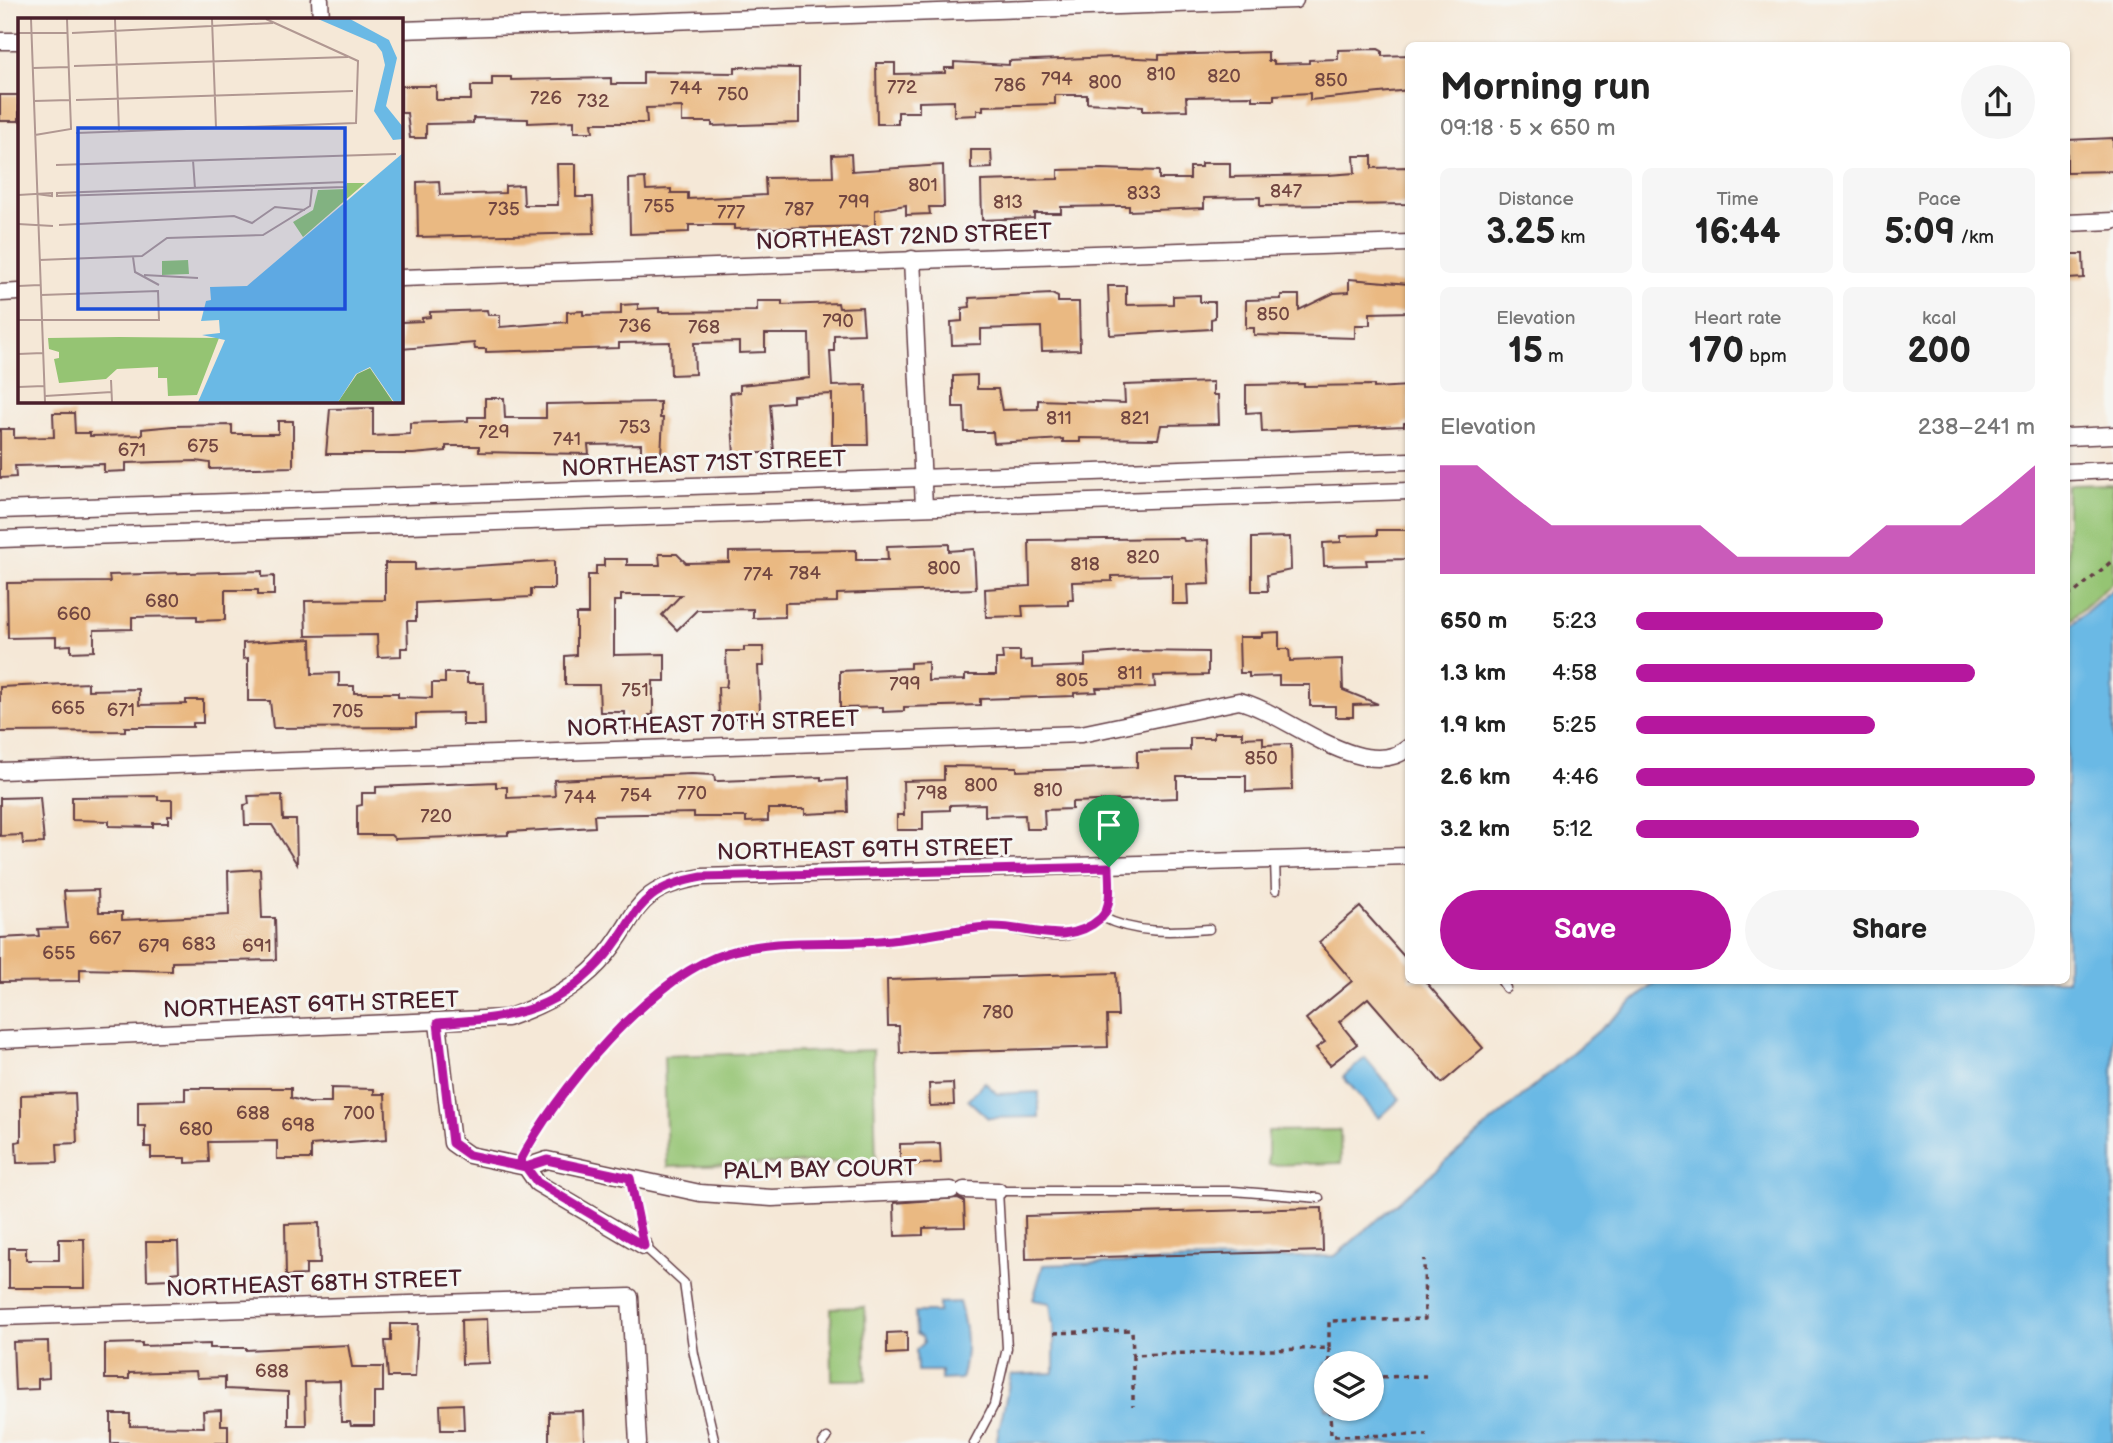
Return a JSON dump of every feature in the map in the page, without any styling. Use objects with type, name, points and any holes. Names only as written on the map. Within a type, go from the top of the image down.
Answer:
[{"type":"street","points":[[320,0],[321,18]]},
{"type":"street","points":[[402,30],[1090,4],[1295,0]]},
{"type":"street","points":[[0,41],[18,41]]},
{"type":"street","points":[[2070,223],[2113,221]]},
{"type":"street","name":"NORTHEAST 72ND STREET","points":[[402,278],[1405,243]]},
{"type":"street","points":[[912,259],[924,506]]},
{"type":"street","points":[[0,293],[18,292]]},
{"type":"street","points":[[2070,437],[2113,435]]},
{"type":"street","name":"NORTHEAST 71ST STREET","points":[[0,510],[1405,461]]},
{"type":"street","points":[[2070,472],[2113,470]]},
{"type":"street","points":[[0,539],[1405,491]]},
{"type":"street","name":"NORTHEAST 70TH STREET","points":[[0,771],[1081,734],[1239,701],[1255,705],[1331,746],[1356,755],[1376,758],[1400,754],[1405,750]]},
{"type":"street","name":"NORTHEAST 69TH STREET","points":[[0,1040],[507,1018],[539,1006],[570,988],[600,962],[640,903],[659,888],[702,877],[1405,856]]},
{"type":"street","name":"PALM BAY COURT","points":[[438,1023],[452,1143],[469,1155],[522,1165],[547,1160],[701,1193],[772,1198],[958,1190],[998,1191]]},
{"type":"street","points":[[522,1165],[537,1182],[644,1246]]},
{"type":"street","name":"NORTHEAST 68TH STREET","points":[[0,1317],[630,1297],[638,1443]]},
{"type":"lane","points":[[1275,861],[1276,890]]},
{"type":"lane","points":[[522,1165],[536,1128],[606,1042],[676,979],[726,953],[788,942],[880,941],[992,927],[1013,928],[1035,934],[1069,935],[1102,917],[1110,898],[1109,867]]},
{"type":"lane","points":[[1102,917],[1121,927],[1180,932],[1209,929]]},
{"type":"lane","points":[[630,1178],[644,1246],[684,1283],[694,1354],[715,1443]]},
{"type":"lane","points":[[974,1443],[994,1405],[1007,1348],[998,1191],[1233,1191],[1319,1198]]},
{"type":"path","points":[[2070,594],[2113,560]]},
{"type":"path","points":[[1133,1355],[1329,1348],[1329,1321],[1425,1318],[1424,1259]]},
{"type":"path","points":[[1054,1333],[1132,1330],[1133,1406]]},
{"type":"path","points":[[1384,1377],[1426,1376]]},
{"type":"path","points":[[1330,1421],[1331,1436],[1427,1434]]},
{"type":"green space","points":[[2113,484],[2113,582],[2070,620],[2070,485]]},
{"type":"green space","points":[[873,1050],[876,1161],[667,1167],[664,1056]]},
{"type":"green space","points":[[1340,1130],[1341,1163],[1268,1165],[1268,1131]]},
{"type":"green space","points":[[865,1307],[866,1380],[832,1380],[831,1308]]},
{"type":"water","points":[[2113,589],[2113,1443],[996,1443],[1011,1375],[1054,1373],[1054,1333],[1050,1303],[1033,1300],[1043,1265],[1335,1256],[1653,984],[2070,984],[2070,625]]},
{"type":"water","points":[[1365,1058],[1400,1099],[1379,1118],[1343,1077]]},
{"type":"water","points":[[985,1082],[997,1094],[1039,1092],[1039,1117],[988,1118],[968,1100]]},
{"type":"water","points":[[959,1302],[966,1340],[961,1379],[941,1380],[941,1371],[917,1371],[916,1350],[924,1343],[922,1337],[916,1334],[915,1312],[939,1312],[939,1303]]},
{"type":"building","points":[[1378,49],[1382,51],[1382,56],[1405,55],[1405,90],[1310,100],[1310,93],[1274,95],[1274,100],[1252,100],[1252,96],[1186,97],[1187,110],[1143,111],[1143,106],[1087,103],[1087,95],[1055,95],[1055,104],[983,106],[983,110],[977,110],[977,115],[954,116],[954,101],[919,102],[919,112],[898,112],[898,124],[877,124],[876,63],[895,63],[895,74],[945,73],[945,68],[954,68],[954,62],[1009,65],[1009,61],[1114,57],[1159,59],[1159,55],[1268,52],[1268,61],[1274,61],[1274,64],[1338,59],[1338,50]]},
{"type":"building","points":[[735,67],[799,68],[799,123],[712,126],[712,122],[682,122],[682,107],[646,108],[647,123],[592,123],[593,132],[574,132],[574,121],[528,123],[528,119],[473,118],[473,123],[426,124],[426,138],[410,138],[407,113],[402,113],[402,86],[436,86],[436,100],[471,100],[471,86],[492,86],[492,77],[511,77],[511,80],[611,78],[611,84],[643,84],[643,72],[735,73]]},
{"type":"building","points":[[0,95],[18,95],[18,121],[0,121]]},
{"type":"building","points":[[2113,138],[2113,171],[2070,172],[2070,140]]},
{"type":"building","points":[[971,150],[991,150],[992,168],[971,169]]},
{"type":"building","points":[[851,154],[852,171],[943,165],[944,207],[929,207],[930,214],[906,215],[906,205],[875,210],[875,226],[734,229],[734,225],[689,225],[689,232],[630,234],[629,179],[645,178],[646,190],[671,189],[671,193],[688,193],[688,199],[766,195],[765,178],[833,177],[832,155]]},
{"type":"building","points":[[1354,156],[1372,156],[1372,168],[1405,167],[1405,204],[1260,206],[1260,197],[1204,198],[1204,208],[1129,211],[1129,206],[1061,207],[1061,213],[1034,213],[1034,218],[982,220],[981,181],[1058,179],[1058,170],[1159,171],[1159,179],[1190,179],[1190,167],[1201,167],[1201,163],[1230,163],[1230,177],[1355,173]]},
{"type":"building","points":[[557,164],[576,164],[576,197],[593,197],[594,233],[418,237],[417,182],[439,181],[440,195],[505,193],[505,186],[523,185],[524,205],[558,205]]},
{"type":"building","points":[[2070,254],[2083,254],[2084,278],[2070,279]]},
{"type":"building","points":[[1349,279],[1405,284],[1405,312],[1370,313],[1370,325],[1355,325],[1355,338],[1254,335],[1254,328],[1246,328],[1246,300],[1281,299],[1281,295],[1299,295],[1299,310],[1334,293],[1349,292]]},
{"type":"building","points":[[1108,286],[1126,286],[1126,305],[1173,304],[1173,296],[1200,295],[1200,302],[1215,302],[1215,318],[1211,319],[1211,329],[1110,335]]},
{"type":"building","points":[[1052,294],[1058,297],[1058,302],[1079,302],[1080,350],[1042,351],[1041,327],[981,329],[981,344],[952,345],[951,322],[962,321],[962,308],[970,307],[969,298]]},
{"type":"building","points":[[757,301],[782,301],[782,305],[838,303],[839,308],[862,307],[864,334],[834,335],[834,351],[830,351],[832,386],[866,385],[868,445],[832,445],[832,394],[793,396],[793,402],[770,404],[774,452],[734,455],[730,393],[740,392],[740,385],[810,378],[809,334],[765,334],[765,352],[739,353],[739,342],[694,343],[695,374],[671,375],[670,342],[619,343],[619,348],[486,352],[486,349],[475,349],[474,343],[402,349],[402,322],[422,321],[422,318],[430,317],[430,312],[487,310],[488,315],[500,315],[500,327],[567,322],[567,312],[583,311],[583,315],[621,314],[621,305],[638,304],[638,309],[659,308],[659,312],[757,311]]},
{"type":"building","points":[[977,375],[977,389],[998,389],[1002,410],[1038,409],[1038,400],[1125,403],[1124,385],[1213,382],[1213,395],[1218,395],[1219,424],[1161,425],[1158,439],[1080,438],[1080,442],[1063,442],[1063,439],[994,443],[993,432],[965,432],[964,407],[953,407],[953,376]]},
{"type":"building","points":[[1246,385],[1405,386],[1405,423],[1404,426],[1262,432],[1261,412],[1246,413]]},
{"type":"building","points":[[485,398],[504,398],[505,418],[546,418],[546,404],[660,402],[660,418],[663,418],[661,455],[641,455],[641,444],[588,445],[589,454],[479,452],[479,446],[446,446],[446,451],[413,454],[326,454],[330,409],[373,408],[373,436],[410,434],[410,423],[468,421],[468,417],[485,417]]},
{"type":"building","points":[[53,413],[74,413],[75,433],[90,433],[90,436],[142,435],[142,429],[173,426],[232,425],[232,434],[278,434],[278,421],[293,421],[293,467],[210,469],[210,463],[196,461],[126,463],[126,471],[104,472],[104,464],[15,466],[16,477],[0,478],[0,429],[14,429],[14,438],[54,437]]},
{"type":"building","points":[[1377,530],[1405,530],[1405,559],[1366,560],[1367,565],[1324,566],[1323,543],[1341,542],[1341,536],[1377,535]]},
{"type":"building","points":[[1290,537],[1291,570],[1267,575],[1268,591],[1252,591],[1252,538]]},
{"type":"building","points":[[1183,538],[1184,541],[1208,540],[1210,584],[1187,585],[1188,604],[1172,604],[1172,575],[1112,576],[1112,581],[1072,582],[1073,600],[1068,600],[1068,605],[1022,606],[1023,616],[986,617],[985,589],[1030,586],[1029,540]]},
{"type":"building","points":[[949,544],[949,551],[974,549],[976,589],[837,594],[837,602],[785,603],[785,617],[753,618],[753,609],[697,610],[677,630],[662,615],[681,595],[621,595],[621,601],[614,601],[614,655],[665,654],[665,681],[653,681],[653,715],[649,715],[649,729],[625,729],[625,712],[600,712],[599,685],[565,685],[565,656],[576,655],[576,614],[588,614],[588,575],[596,575],[596,566],[604,566],[604,559],[627,559],[627,565],[660,565],[659,554],[677,554],[686,563],[729,562],[729,552],[856,550],[856,560],[888,560],[887,546]]},
{"type":"building","points":[[554,561],[554,589],[531,589],[531,597],[416,603],[416,621],[407,621],[408,648],[401,648],[401,656],[378,657],[377,635],[306,636],[305,601],[385,600],[385,563],[415,563],[415,570]]},
{"type":"building","points":[[262,571],[262,577],[274,576],[274,595],[258,595],[258,590],[225,590],[225,620],[197,621],[197,616],[132,617],[132,629],[94,630],[94,651],[71,652],[71,645],[56,646],[56,637],[8,638],[7,583],[110,582],[109,575]]},
{"type":"building","points":[[1279,632],[1279,649],[1289,649],[1290,661],[1342,659],[1343,690],[1378,704],[1353,705],[1353,717],[1335,717],[1335,706],[1310,706],[1310,685],[1279,685],[1279,676],[1249,677],[1249,673],[1240,673],[1239,637],[1262,637],[1262,633]]},
{"type":"building","points":[[311,639],[312,674],[339,673],[339,686],[354,686],[354,693],[398,693],[398,697],[432,698],[432,683],[445,683],[445,673],[467,673],[467,683],[484,683],[485,725],[463,725],[463,713],[416,714],[416,727],[273,728],[270,701],[248,701],[248,658],[243,659],[243,643]]},
{"type":"building","points":[[744,647],[763,647],[764,666],[758,666],[760,712],[749,712],[749,718],[719,718],[718,687],[726,687],[727,682],[726,651],[744,651]]},
{"type":"building","points":[[1002,651],[1020,651],[1020,661],[1032,660],[1032,668],[1085,666],[1085,655],[1135,651],[1208,652],[1208,675],[1154,676],[1155,687],[1096,688],[1097,692],[1074,693],[1074,696],[980,699],[980,705],[904,707],[904,711],[883,712],[883,707],[840,708],[840,671],[910,668],[910,663],[928,662],[928,681],[965,680],[965,675],[996,675],[996,659],[1003,659]]},
{"type":"building","points":[[88,683],[88,690],[139,689],[139,705],[186,704],[186,700],[203,700],[203,723],[193,723],[193,727],[125,727],[125,731],[0,732],[0,687]]},
{"type":"building","points":[[1214,732],[1242,732],[1242,738],[1263,737],[1263,745],[1291,744],[1292,790],[1246,792],[1246,776],[1177,776],[1177,798],[1072,802],[1072,809],[1044,810],[1045,829],[1026,829],[1025,815],[985,816],[985,804],[950,805],[950,810],[923,811],[923,830],[897,830],[897,815],[904,815],[903,781],[944,780],[944,766],[1017,767],[1017,771],[1137,767],[1137,751],[1190,750],[1190,738],[1214,738]]},
{"type":"building","points":[[714,775],[715,781],[821,777],[821,780],[847,779],[848,812],[805,814],[805,809],[768,809],[768,821],[746,822],[746,817],[694,817],[694,813],[594,815],[595,827],[508,832],[508,835],[395,839],[391,835],[357,835],[357,806],[362,805],[362,793],[376,793],[376,787],[496,782],[496,787],[507,787],[507,798],[555,796],[554,780]]},
{"type":"building","points":[[282,795],[283,820],[296,820],[297,864],[272,825],[245,825],[244,805],[249,804],[248,796]]},
{"type":"building","points":[[158,796],[158,800],[172,800],[172,816],[168,816],[168,823],[153,823],[153,827],[109,826],[109,821],[72,820],[72,797]]},
{"type":"building","points":[[40,797],[44,843],[23,844],[22,835],[0,836],[0,798]]},
{"type":"building","points":[[260,869],[262,918],[275,918],[276,960],[172,962],[172,971],[80,969],[80,981],[0,982],[0,938],[39,936],[38,929],[67,928],[64,891],[98,890],[99,912],[122,912],[122,920],[229,915],[228,871]]},
{"type":"building","points":[[1360,907],[1405,958],[1405,984],[1427,984],[1483,1048],[1442,1083],[1368,998],[1339,1022],[1357,1044],[1330,1065],[1316,1048],[1325,1042],[1306,1019],[1352,981],[1319,942]]},
{"type":"building","points":[[1116,973],[1118,1016],[1107,1016],[1108,1047],[900,1053],[899,1026],[888,1026],[887,980]]},
{"type":"building","points":[[953,1083],[954,1105],[930,1106],[929,1084]]},
{"type":"building","points":[[185,1088],[291,1088],[291,1098],[309,1103],[331,1103],[331,1088],[374,1089],[374,1094],[385,1094],[387,1139],[311,1145],[311,1159],[277,1159],[277,1141],[208,1142],[209,1162],[186,1163],[186,1158],[151,1158],[151,1147],[145,1147],[145,1126],[138,1126],[138,1101],[185,1100]]},
{"type":"building","points":[[75,1093],[77,1143],[57,1144],[58,1162],[17,1163],[16,1142],[21,1141],[21,1095]]},
{"type":"building","points":[[940,1143],[941,1163],[900,1165],[900,1144]]},
{"type":"building","points":[[958,1198],[964,1201],[965,1227],[923,1228],[923,1235],[895,1236],[894,1203]]},
{"type":"building","points":[[1322,1208],[1323,1251],[1026,1259],[1025,1216]]},
{"type":"building","points":[[319,1223],[320,1264],[306,1264],[306,1275],[286,1276],[285,1224]]},
{"type":"building","points":[[59,1239],[84,1239],[85,1288],[9,1288],[9,1248],[26,1248],[26,1260],[59,1260]]},
{"type":"building","points":[[146,1242],[178,1242],[179,1272],[171,1273],[171,1279],[147,1280]]},
{"type":"building","points":[[487,1319],[489,1363],[462,1364],[461,1320]]},
{"type":"building","points":[[391,1324],[418,1324],[415,1377],[388,1377],[385,1341],[391,1341]]},
{"type":"building","points":[[907,1332],[907,1353],[887,1354],[887,1333]]},
{"type":"building","points":[[48,1341],[49,1378],[38,1379],[38,1389],[15,1390],[13,1342]]},
{"type":"building","points":[[142,1343],[142,1346],[210,1344],[210,1348],[246,1350],[348,1345],[352,1367],[383,1367],[383,1392],[374,1392],[374,1426],[351,1426],[350,1422],[341,1422],[340,1381],[305,1382],[306,1425],[288,1425],[288,1392],[225,1389],[225,1377],[197,1378],[196,1371],[129,1373],[129,1379],[105,1379],[105,1344]]},
{"type":"building","points":[[463,1404],[464,1430],[441,1430],[440,1405]]},
{"type":"building","points":[[221,1410],[221,1425],[228,1425],[228,1443],[111,1443],[111,1414],[130,1414],[130,1426],[204,1427],[203,1411]]},
{"type":"building","points":[[583,1411],[584,1443],[549,1443],[549,1412]]},
{"type":"route","points":[[1109,867],[702,877],[659,888],[640,903],[600,962],[570,988],[539,1006],[507,1018],[438,1023],[446,1116],[452,1143],[469,1155],[519,1163],[526,1167],[537,1182],[644,1246],[630,1178],[547,1160],[526,1167],[519,1163],[536,1128],[606,1042],[676,979],[726,953],[788,942],[880,941],[992,927],[1013,928],[1035,934],[1069,935],[1102,917],[1110,898],[1109,867]]}]
